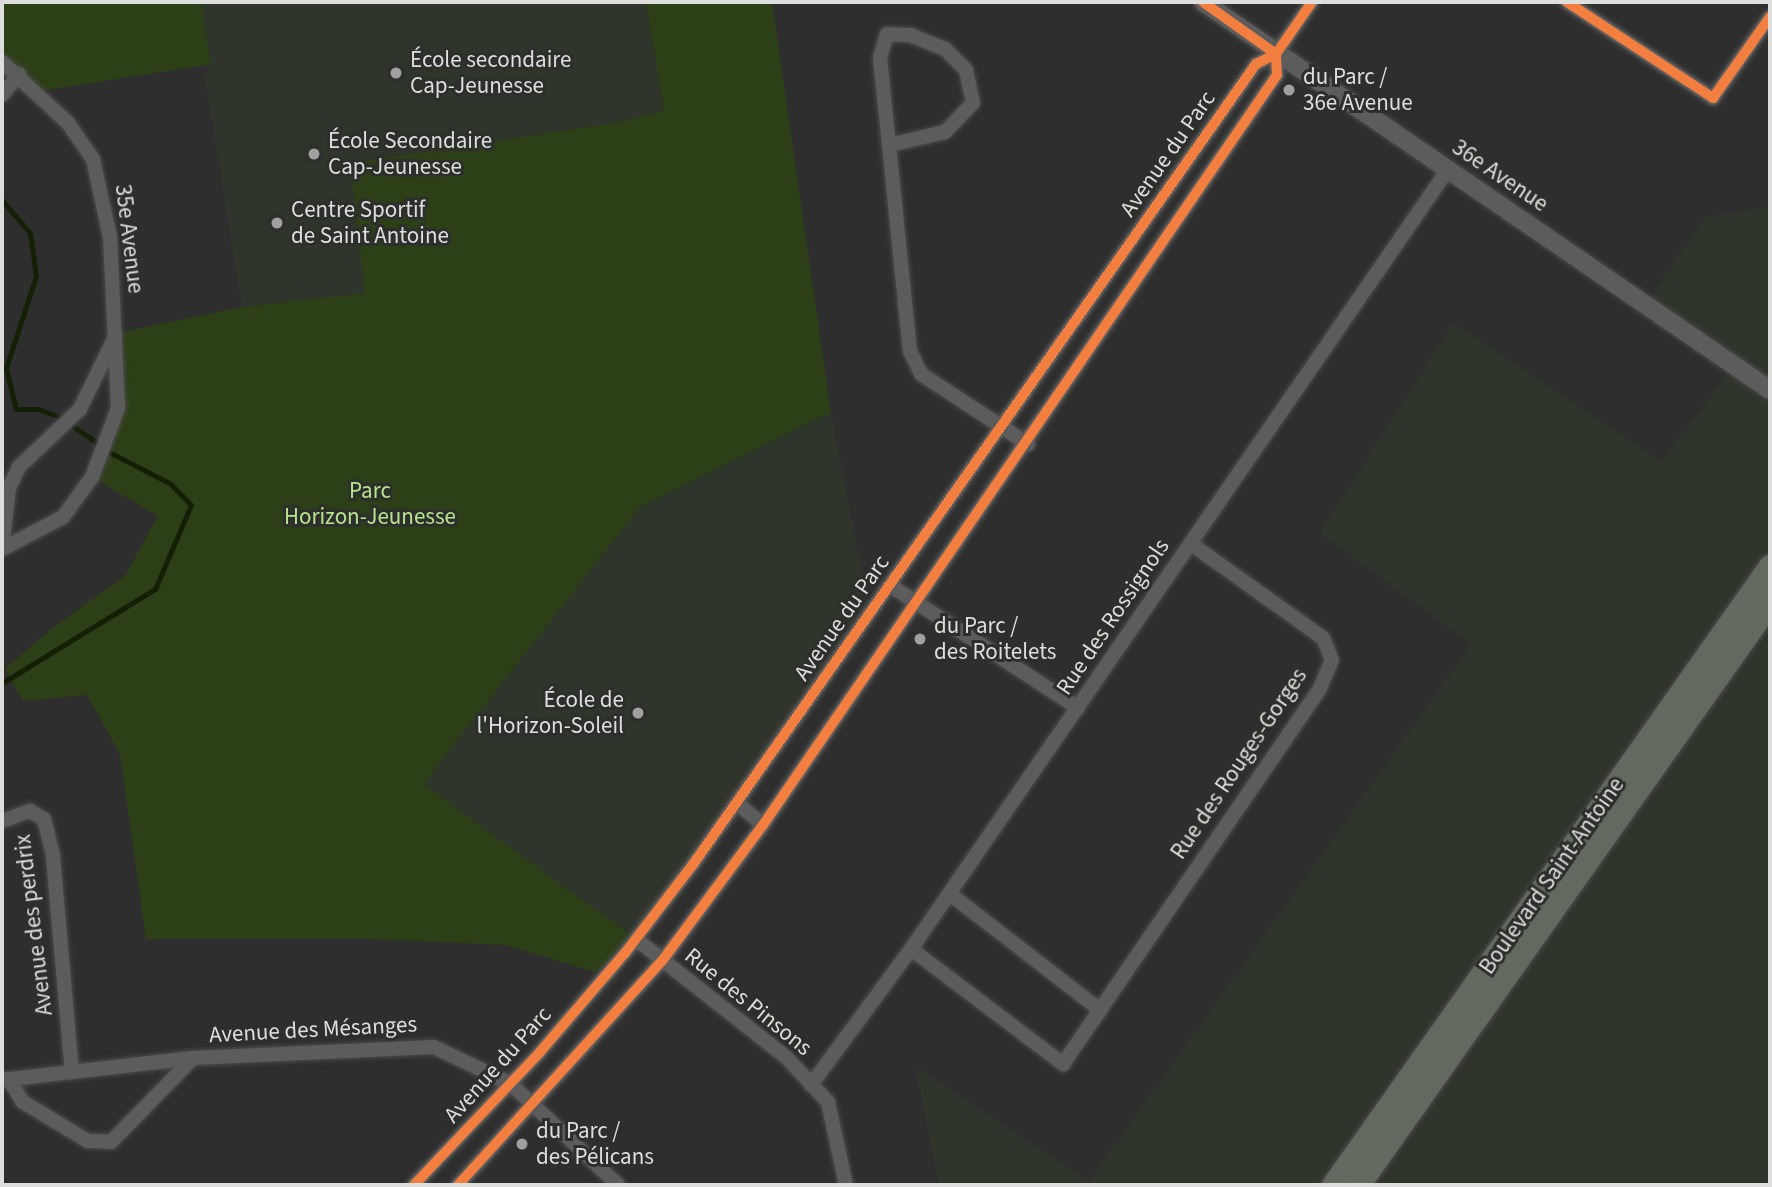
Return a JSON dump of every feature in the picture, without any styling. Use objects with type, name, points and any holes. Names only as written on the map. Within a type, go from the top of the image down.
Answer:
[{"type":"main road","name":"Boulevard Saint-Antoine","points":[[1333,1185],[1770,566]]},
{"type":"main road","name":"Boulevard Saint-Antoine","points":[[1358,1185],[1770,602]]},
{"type":"street","name":"36e Avenue","points":[[1203,2],[1770,390]]},
{"type":"street","name":"Avenue du Parc","points":[[414,1185],[510,1084],[636,939],[737,803],[891,586],[1256,64],[1276,54],[1312,2]]},
{"type":"street","points":[[1567,2],[1713,98],[1770,17]]},
{"type":"street","points":[[889,145],[945,132],[973,103],[966,70],[945,49],[911,35],[887,34],[880,58],[910,351],[921,374],[1028,444]]},
{"type":"street","name":"Avenue du Parc","points":[[458,1185],[662,961],[763,825],[1028,444],[1278,75],[1276,54]]},
{"type":"street","name":"35e Avenue","points":[[2,62],[19,74],[68,123],[93,159],[110,237],[117,333],[118,408],[92,477],[63,517],[2,549],[9,488],[19,467],[80,409],[117,333]]},
{"type":"street","points":[[2,95],[19,74]]},
{"type":"street","name":"Rue des Rossignols","points":[[811,1085],[950,894],[1447,171]]},
{"type":"street","name":"Rue des Rouges-Gorges","points":[[911,949],[1063,1064],[1320,688],[1332,660],[1323,638],[1191,544]]},
{"type":"street","points":[[891,586],[916,605],[1078,708]]},
{"type":"street","points":[[737,803],[763,825]]},
{"type":"street","name":"Avenue des perdrix","points":[[2,821],[30,811],[44,819],[53,856],[72,1072]]},
{"type":"street","points":[[950,894],[1100,1010]]},
{"type":"street","name":"Rue des Pinsons","points":[[636,939],[786,1057],[828,1102],[846,1185]]},
{"type":"street","name":"Avenue des Mésanges","points":[[5,1080],[193,1058],[434,1047],[510,1084],[618,1185]]},
{"type":"street","name":"Avenue des Mésanges","points":[[5,1080],[23,1102],[88,1141],[111,1142],[193,1058]]},
{"type":"shaded area","name":"École Secondaire Cap-Jeunesse","points":[[201,2],[646,2],[664,111],[615,123],[350,163],[366,293],[242,307],[205,78],[211,64]]},
{"type":"shaded area","points":[[1770,206],[1770,1185],[939,1185],[915,1067],[1089,1182],[1472,644],[1320,533],[1454,323],[1662,462],[1735,364],[1645,303],[1706,217]]},
{"type":"shaded area","name":"École de l'Horizon-Soleil","points":[[831,412],[870,615],[636,939],[423,784],[639,508]]},
{"type":"green space","points":[[2,2],[201,2],[211,64],[36,92],[2,62]]},
{"type":"green space","name":"Parc Horizon-Jeunesse","points":[[646,2],[772,2],[831,412],[639,508],[423,784],[636,939],[605,975],[505,945],[375,939],[146,939],[120,754],[87,695],[23,701],[5,669],[51,629],[125,576],[158,516],[92,477],[118,408],[117,333],[242,307],[365,293],[350,163],[615,123],[664,111]]},
{"type":"waterway","points":[[2,200],[30,233],[36,276],[6,368],[16,409],[38,409],[63,418]]},
{"type":"waterway","points":[[74,427],[96,442]]},
{"type":"waterway","points":[[2,683],[155,589],[191,505],[171,484],[111,453]]},
{"type":"cycle path","points":[[1203,2],[1276,54]]},
{"type":"cycle path","points":[[414,1185],[540,1052],[625,953],[694,863],[1256,64],[1276,54],[1312,2]]},
{"type":"cycle path","points":[[1567,2],[1713,98],[1770,17]]},
{"type":"cycle path","points":[[458,1185],[662,961],[763,825],[1277,75],[1276,54]]},
{"type":"place","name":"École secondaire Cap-Jeunesse","points":[[396,73]]},
{"type":"place","name":"du Parc / 36e Avenue","points":[[1289,90]]},
{"type":"place","name":"École Secondaire Cap-Jeunesse","points":[[314,154]]},
{"type":"place","name":"Centre Sportif de Saint Antoine","points":[[277,223]]},
{"type":"place","name":"du Parc / des Roitelets","points":[[920,639]]},
{"type":"place","name":"École de l'Horizon-Soleil","points":[[638,713]]},
{"type":"place","name":"du Parc / des Pélicans","points":[[522,1144]]}]
